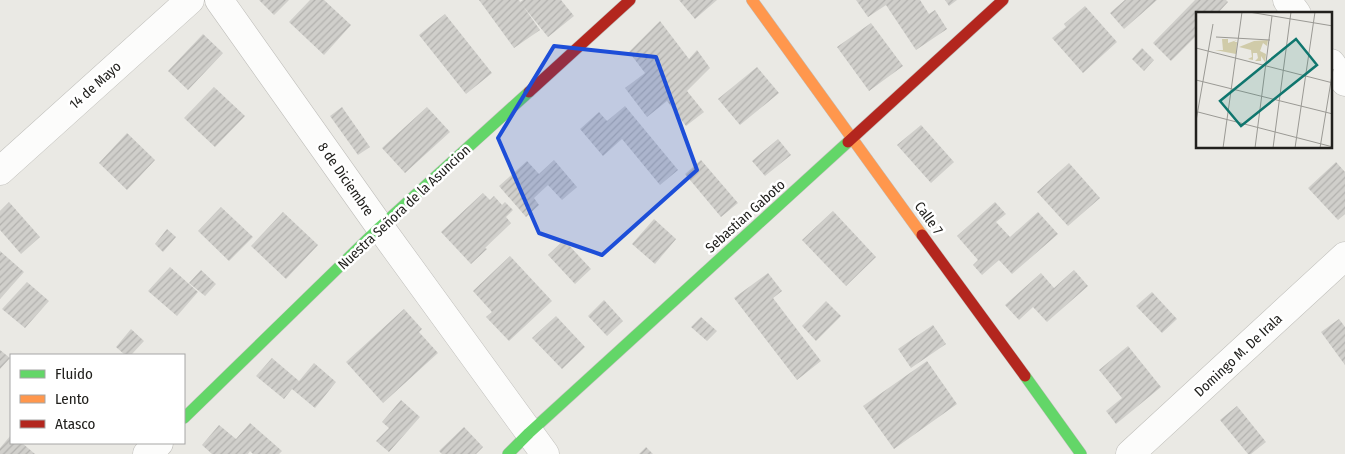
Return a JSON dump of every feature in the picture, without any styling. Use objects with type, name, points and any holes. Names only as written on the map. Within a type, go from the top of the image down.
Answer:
[{"type":"street","name":"14 de Mayo","points":[[0,171],[190,0]]},
{"type":"street","name":"8 de Diciembre","points":[[219,0],[537,444]]},
{"type":"street","name":"Nuestra Señora de la Asuncion","points":[[185,417],[380,227],[630,0]]},
{"type":"street","name":"Calle 7","points":[[752,0],[1081,454]]},
{"type":"street","name":"Sebastian Gaboto","points":[[508,454],[537,444],[852,138],[1003,0]]},
{"type":"street","points":[[1287,0],[1296,12]]},
{"type":"street","points":[[1332,64],[1345,82]]},
{"type":"street","name":"Domingo M. De Irala","points":[[1130,454],[1345,256]]},
{"type":"street","points":[[147,454],[158,444]]},
{"type":"highlighted area","points":[[554,46],[656,57],[697,170],[602,255],[539,233],[498,138]]},
{"type":"building","points":[[259,0],[289,0],[274,15]]},
{"type":"building","points":[[310,0],[324,0],[351,25],[324,55],[289,22]]},
{"type":"building","points":[[479,0],[519,0],[520,2],[523,0],[561,0],[574,16],[548,37],[523,6],[540,30],[514,48]]},
{"type":"building","points":[[679,0],[717,0],[695,19]]},
{"type":"building","points":[[856,0],[920,0],[929,14],[935,10],[947,29],[916,50],[886,5],[868,17]]},
{"type":"building","points":[[945,0],[957,0],[949,6]]},
{"type":"building","points":[[1125,0],[1157,0],[1124,29],[1110,13]]},
{"type":"building","points":[[1195,0],[1226,0],[1228,2],[1219,12],[1196,12],[1196,36],[1171,61],[1153,43]]},
{"type":"building","points":[[1085,6],[1117,42],[1083,73],[1052,38],[1066,27],[1064,24]]},
{"type":"building","points":[[445,14],[492,73],[466,94],[419,35]]},
{"type":"building","points":[[660,21],[689,59],[697,50],[710,68],[687,91],[704,112],[686,126],[667,101],[647,117],[625,88],[645,73],[629,52]]},
{"type":"building","points":[[871,23],[903,66],[869,91],[837,47]]},
{"type":"building","points":[[203,34],[223,53],[188,90],[168,71]]},
{"type":"building","points":[[1142,48],[1154,60],[1144,71],[1132,59]]},
{"type":"building","points":[[757,67],[779,93],[740,125],[718,99]]},
{"type":"building","points":[[214,87],[245,116],[215,147],[184,118]]},
{"type":"building","points":[[625,106],[678,170],[660,185],[622,139],[603,156],[580,129],[599,112],[607,121]]},
{"type":"building","points":[[342,107],[370,147],[358,155],[330,116]]},
{"type":"building","points":[[427,107],[450,132],[405,173],[382,148]]},
{"type":"building","points":[[921,125],[954,162],[931,183],[897,145]]},
{"type":"building","points":[[127,133],[155,160],[127,190],[99,163]]},
{"type":"building","points":[[778,139],[791,155],[765,176],[752,161]]},
{"type":"building","points":[[554,160],[577,187],[562,200],[548,185],[534,198],[539,205],[526,217],[499,186],[527,161],[539,174]]},
{"type":"building","points":[[701,160],[738,203],[721,217],[685,174]]},
{"type":"building","points":[[1336,162],[1345,172],[1345,214],[1338,220],[1308,188]]},
{"type":"building","points":[[1069,163],[1100,198],[1068,226],[1037,192]]},
{"type":"building","points":[[483,193],[490,200],[494,196],[502,205],[505,202],[513,210],[506,217],[511,223],[471,264],[441,232]]},
{"type":"building","points":[[9,202],[40,237],[21,254],[0,230],[0,211]]},
{"type":"building","points":[[995,202],[1006,214],[996,222],[1010,237],[1038,212],[1058,234],[1012,274],[999,260],[982,275],[973,265],[978,260],[957,236]]},
{"type":"building","points":[[221,207],[253,237],[229,261],[198,231]]},
{"type":"building","points":[[833,211],[876,257],[846,286],[802,240]]},
{"type":"building","points":[[283,212],[318,245],[286,279],[251,246]]},
{"type":"building","points":[[654,219],[676,239],[655,264],[632,244]]},
{"type":"building","points":[[167,229],[176,237],[163,252],[155,244]]},
{"type":"building","points":[[564,240],[591,269],[575,284],[548,255]]},
{"type":"building","points":[[0,251],[24,272],[0,299]]},
{"type":"building","points":[[510,256],[552,301],[509,341],[486,317],[492,312],[473,291]]},
{"type":"building","points":[[170,267],[198,292],[177,316],[148,291]]},
{"type":"building","points":[[201,270],[216,284],[205,296],[189,283]]},
{"type":"building","points":[[1074,270],[1088,286],[1047,322],[1033,307],[1019,320],[1005,305],[1041,273],[1054,288]]},
{"type":"building","points":[[768,273],[782,291],[773,298],[821,361],[797,380],[734,298]]},
{"type":"building","points":[[27,282],[49,301],[25,328],[2,309]]},
{"type":"building","points":[[1152,292],[1177,319],[1162,333],[1136,306]]},
{"type":"building","points":[[604,300],[623,321],[607,336],[588,316]]},
{"type":"building","points":[[826,301],[841,316],[816,341],[802,326]]},
{"type":"building","points":[[404,309],[422,329],[419,332],[438,353],[383,403],[346,362]]},
{"type":"building","points":[[556,316],[585,347],[562,369],[532,338]]},
{"type":"building","points":[[701,317],[717,331],[707,341],[691,327]]},
{"type":"building","points":[[1339,319],[1345,327],[1345,365],[1321,332]]},
{"type":"building","points":[[933,325],[946,344],[911,368],[898,349]]},
{"type":"building","points":[[131,329],[144,341],[132,354],[124,354],[116,347]]},
{"type":"building","points":[[1128,346],[1161,387],[1116,424],[1106,411],[1122,398],[1099,370]]},
{"type":"building","points":[[0,350],[10,358],[0,369]]},
{"type":"building","points":[[272,358],[299,381],[314,363],[336,382],[315,408],[292,389],[284,399],[256,376]]},
{"type":"building","points":[[927,361],[957,404],[894,449],[863,406]]},
{"type":"building","points":[[401,400],[420,417],[389,452],[376,441],[389,428],[382,422]]},
{"type":"building","points":[[1237,406],[1266,442],[1251,454],[1248,454],[1220,420]]},
{"type":"building","points":[[250,423],[282,451],[279,454],[253,454],[250,451],[248,454],[212,454],[202,445],[219,425],[236,439]]},
{"type":"building","points":[[464,427],[483,447],[476,454],[442,454],[439,451]]},
{"type":"building","points":[[10,436],[10,444],[23,444],[35,454],[0,454],[0,448]]},
{"type":"building","points":[[646,447],[653,454],[639,454]]},
{"type":"traffic: fast","points":[[185,417],[380,227],[529,92]]},
{"type":"traffic: fast","points":[[508,454],[848,142]]},
{"type":"traffic: fast","points":[[1025,376],[1081,454]]},
{"type":"traffic: slow","points":[[752,0],[922,235]]},
{"type":"traffic: jam","points":[[529,92],[630,0]]},
{"type":"traffic: jam","points":[[848,142],[1003,0]]},
{"type":"traffic: jam","points":[[922,235],[1025,376]]}]
